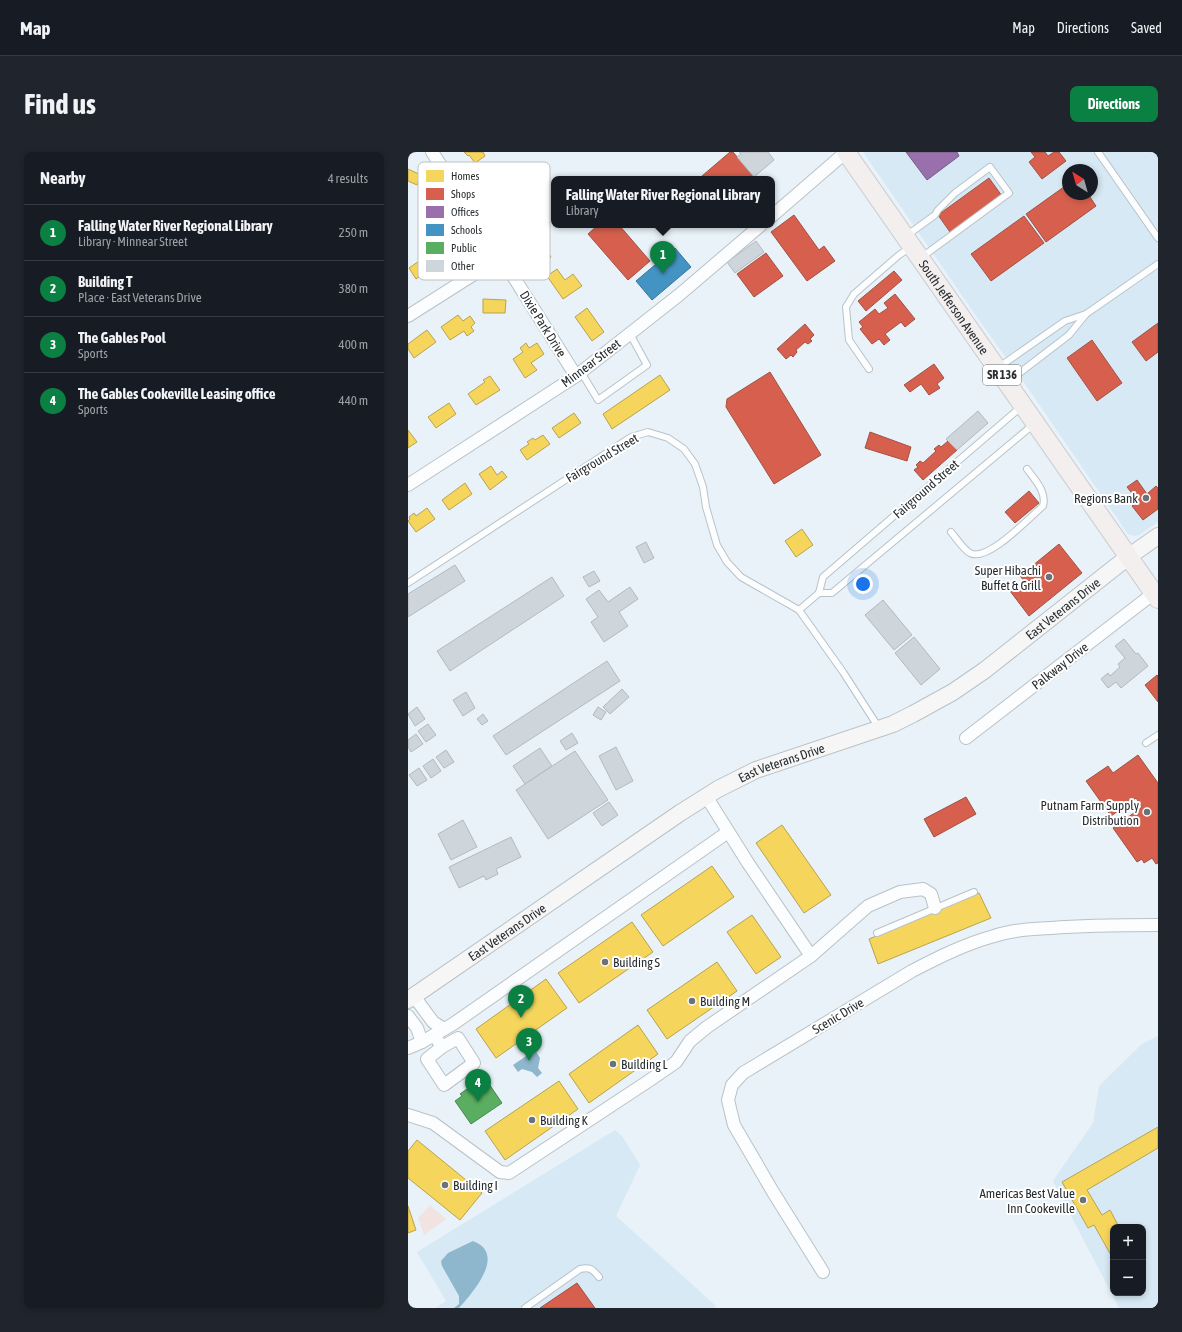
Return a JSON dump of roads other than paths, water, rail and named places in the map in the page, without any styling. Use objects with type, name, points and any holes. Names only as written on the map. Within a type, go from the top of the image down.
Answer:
[{"type":"main road","name":"South Jefferson Avenue","points":[[846,152],[1128,557],[1153,590]]},
{"type":"street","name":"Dixie Park Drive","points":[[432,152],[439,162]]},
{"type":"street","points":[[775,213],[846,152]]},
{"type":"street","name":"Minnear Street","points":[[408,485],[578,374],[679,295],[757,228]]},
{"type":"street","points":[[408,316],[465,280]]},
{"type":"street","name":"Dixie Park Drive","points":[[516,280],[578,374]]},
{"type":"street","name":"East Veterans Drive","points":[[412,997],[718,788],[756,770],[880,728],[913,714],[952,692],[974,678],[1128,557],[1158,536]]},
{"type":"street","name":"Palkway Drive","points":[[966,738],[1153,590]]},
{"type":"street","points":[[706,796],[728,832],[811,956]]},
{"type":"street","points":[[408,1048],[439,1032],[522,976],[728,832]]},
{"type":"street","points":[[408,1115],[433,1123],[500,1172],[509,1173],[676,1062],[690,1041],[707,1027],[811,956],[868,906],[900,892],[923,889],[931,894],[936,908]]},
{"type":"street","name":"Scenic Drive","points":[[823,1272],[773,1192],[734,1125],[728,1100],[732,1085],[743,1073],[912,971],[940,956],[994,935],[1020,930],[1116,924],[1158,925]]},
{"type":"street","points":[[412,997],[419,1003],[433,1022],[439,1032],[442,1047]]},
{"type":"street","points":[[408,1016],[417,1028],[422,1042]]},
{"type":"lane","points":[[1098,152],[1158,238]]},
{"type":"lane","points":[[869,370],[849,340],[846,307],[854,294],[900,255],[1009,193],[990,167],[955,193],[938,210],[913,247]]},
{"type":"lane","points":[[1002,375],[1069,335],[1086,314],[1158,264]]},
{"type":"lane","points":[[1002,375],[1065,321],[1086,314]]},
{"type":"lane","points":[[578,374],[598,400],[647,365],[630,334]]},
{"type":"lane","name":"Fairground Street","points":[[799,610],[819,593],[823,577],[1023,405]]},
{"type":"lane","name":"Fairground Street","points":[[819,593],[832,593],[1035,423]]},
{"type":"lane","name":"Fairground Street","points":[[408,582],[631,437],[648,432],[668,438],[684,449],[695,464],[703,487],[706,507],[716,545],[728,562],[741,577],[799,610],[880,728]]},
{"type":"lane","points":[[951,532],[970,554],[978,555],[997,547],[1043,506],[1045,500],[1043,492],[1027,469]]},
{"type":"lane","points":[[1146,743],[1158,735]]},
{"type":"lane","points":[[877,933],[974,892]]},
{"type":"lane","points":[[525,1308],[580,1269],[586,1268],[592,1270],[598,1277]]},
{"type":"water","points":[[535,1050],[540,1058],[538,1068],[542,1073],[537,1077],[532,1072],[522,1069],[518,1072],[513,1065]]},
{"type":"water","points":[[473,1241],[483,1247],[487,1255],[487,1264],[479,1283],[472,1293],[459,1308],[454,1308],[459,1304],[459,1296],[442,1266],[441,1261],[448,1253]]},
{"type":"place","name":"Falling Water River Regional Library","points":[[663,274]]},
{"type":"place","name":"Regions Bank","points":[[1146,498]]},
{"type":"place","name":"Super Hibachi Buffet & Grill","points":[[1049,577]]},
{"type":"place","name":"Putnam Farm Supply Distribution","points":[[1147,812]]},
{"type":"place","name":"Building S","points":[[605,962]]},
{"type":"place","name":"Building M","points":[[692,1001]]},
{"type":"place","name":"Building T","points":[[521,1018]]},
{"type":"place","name":"The Gables Pool","points":[[529,1061]]},
{"type":"place","name":"Building L","points":[[613,1064]]},
{"type":"place","name":"The Gables Cookeville Leasing office","points":[[478,1102]]},
{"type":"place","name":"Building K","points":[[532,1120]]},
{"type":"place","name":"Building I","points":[[445,1185]]},
{"type":"place","name":"Americas Best Value Inn Cookeville","points":[[1083,1200]]}]
